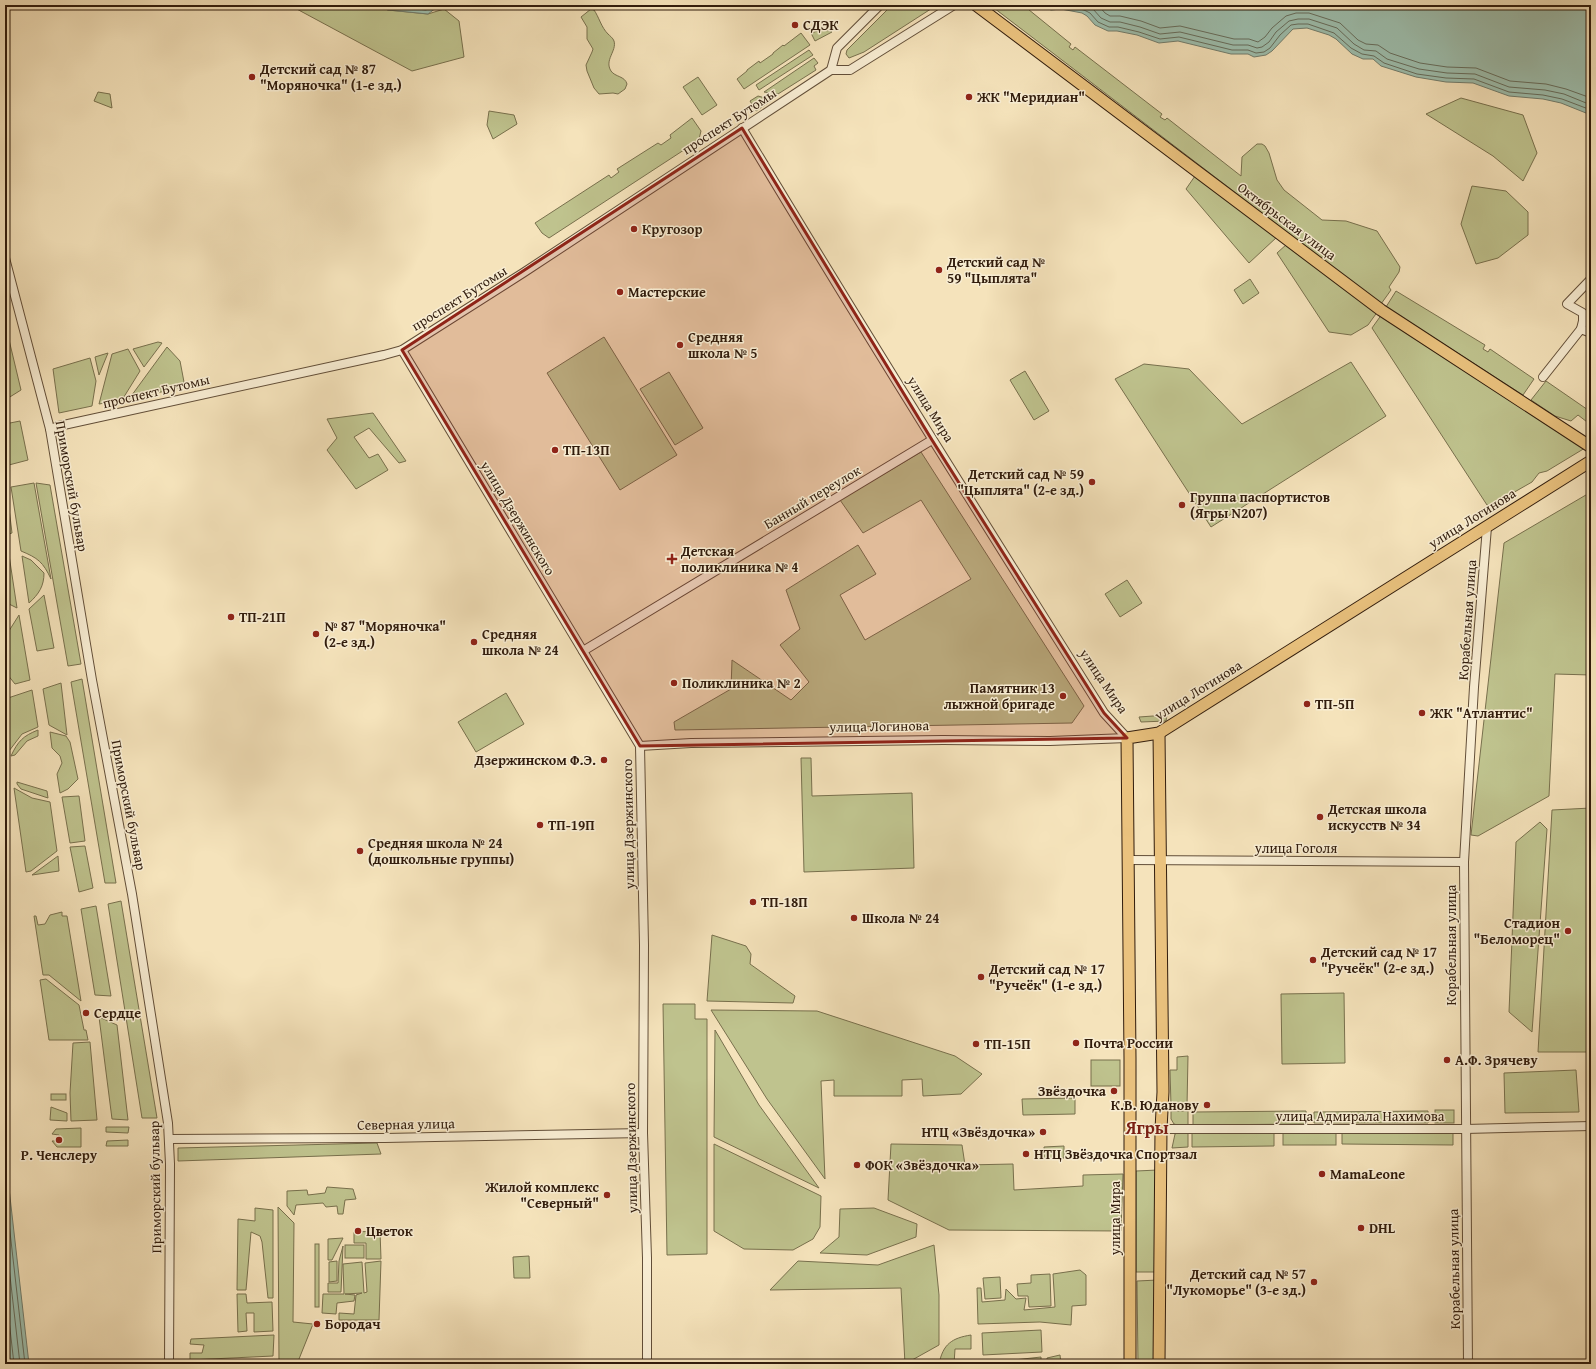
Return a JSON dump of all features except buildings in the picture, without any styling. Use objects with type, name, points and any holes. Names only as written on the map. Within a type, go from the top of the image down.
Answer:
[{"type":"main road","name":"Октябрьская улица","points":[[976,5],[1381,310],[1591,447]]},
{"type":"main road","name":"улица Логинова","points":[[1127,738],[1159,733],[1591,461]]},
{"type":"main road","points":[[1159,733],[1163,1092],[1161,1129],[1159,1364]]},
{"type":"main road","name":"улица Мира","points":[[1127,738],[1130,1364]]},
{"type":"street","points":[[880,5],[837,48],[831,70],[850,70],[954,5]]},
{"type":"street","name":"проспект Бутомы","points":[[50,429],[402,350],[523,273],[831,70]]},
{"type":"street","name":"улица Мира","points":[[742,128],[932,440],[1104,713],[1127,738]]},
{"type":"street","name":"Приморский бульвар","points":[[5,258],[50,429],[92,680],[132,894],[168,1123],[170,1164],[169,1364]]},
{"type":"street","points":[[1543,376],[1581,329],[1583,313],[1567,304],[1591,279]]},
{"type":"street","points":[[1581,329],[1591,333]]},
{"type":"street","name":"улица Дзержинского","points":[[402,350],[640,746],[644,945],[643,1133],[647,1258],[646,1364]]},
{"type":"street","name":"Банный переулок","points":[[582,651],[932,440]]},
{"type":"street","name":"Корабельная улица","points":[[1468,1364],[1464,862],[1474,687],[1487,527]]},
{"type":"street","name":"улица Логинова","points":[[640,746],[691,743],[943,740],[1050,741],[1127,738]]},
{"type":"street","name":"улица Гоголя","points":[[1128,860],[1464,862]]},
{"type":"street","name":"улица Адмирала Нахимова","points":[[1130,1130],[1465,1129],[1591,1126]]},
{"type":"street","name":"Северная улица","points":[[169,1139],[385,1138],[643,1133]]},
{"type":"highlighted area","points":[[742,128],[932,440],[1104,713],[1127,738],[640,746],[402,350]]},
{"type":"green space","points":[[292,5],[374,5],[388,10],[428,14],[444,9],[459,21],[464,57],[412,71],[293,7]]},
{"type":"green space","points":[[892,5],[937,5],[864,52],[849,58],[846,54],[847,50]]},
{"type":"green space","points":[[990,5],[1023,5],[1071,44],[1069,47],[1073,50],[1075,47],[1162,114],[1160,117],[1165,120],[1167,118],[1241,176],[1242,157],[1257,144],[1262,144],[1269,153],[1277,180],[1284,190],[1322,220],[1346,221],[1377,231],[1400,267],[1399,272],[1389,287],[1391,290],[1381,304]]},
{"type":"green space","points":[[591,9],[594,10],[604,28],[614,41],[614,48],[609,67],[613,73],[624,79],[627,84],[625,89],[618,94],[599,94],[594,88],[587,71],[586,65],[593,49],[587,39],[587,27],[581,17]]},
{"type":"green space","points":[[821,30],[832,32],[815,41],[811,33]]},
{"type":"green space","points":[[801,33],[810,45],[744,89],[737,79],[759,61],[760,63]]},
{"type":"green space","points":[[809,50],[813,55],[759,90],[756,85]]},
{"type":"green space","points":[[814,58],[818,63],[814,66],[816,70],[778,94],[764,92]]},
{"type":"green space","points":[[698,77],[717,105],[702,115],[683,87]]},
{"type":"green space","points":[[98,92],[110,94],[112,108],[94,101]]},
{"type":"green space","points":[[758,96],[772,100],[756,111],[750,101]]},
{"type":"green space","points":[[1461,98],[1523,115],[1537,153],[1523,181],[1493,156],[1426,114]]},
{"type":"green space","points":[[489,111],[514,115],[517,124],[493,139],[487,125]]},
{"type":"green space","points":[[692,118],[701,131],[699,139],[549,238],[542,233],[535,223],[609,175],[611,178],[619,172],[617,169],[658,143],[661,145],[671,138],[670,135]]},
{"type":"green space","points":[[1195,176],[1277,237],[1249,263],[1186,189]]},
{"type":"green space","points":[[1472,186],[1506,191],[1528,212],[1528,235],[1498,258],[1476,264],[1461,224]]},
{"type":"green space","points":[[1287,244],[1378,311],[1368,325],[1351,335],[1329,332],[1277,253]]},
{"type":"green space","points":[[1250,279],[1259,293],[1243,304],[1234,290]]},
{"type":"green space","points":[[1396,291],[1485,345],[1483,349],[1488,352],[1490,349],[1534,379],[1523,395],[1386,307]]},
{"type":"green space","points":[[1382,314],[1585,448],[1547,471],[1539,473],[1532,482],[1490,506],[1487,505],[1372,328]]},
{"type":"green space","points":[[5,323],[21,390],[5,400]]},
{"type":"green space","points":[[604,337],[677,455],[620,490],[547,373]]},
{"type":"green space","points":[[158,342],[162,343],[144,367],[133,349]]},
{"type":"green space","points":[[167,347],[180,361],[184,382],[179,388],[129,399]]},
{"type":"green space","points":[[128,349],[140,371],[122,400],[99,404],[112,354]]},
{"type":"green space","points":[[108,353],[99,375],[95,357]]},
{"type":"green space","points":[[90,358],[96,381],[92,406],[59,413],[53,369]]},
{"type":"green space","points":[[1351,362],[1386,416],[1211,527],[1115,379],[1144,364],[1189,369],[1242,424]]},
{"type":"green space","points":[[1025,371],[1049,411],[1034,420],[1010,380]]},
{"type":"green space","points":[[669,372],[703,428],[675,445],[640,389]]},
{"type":"green space","points":[[1546,381],[1591,412],[1591,425],[1578,415],[1571,421],[1555,416],[1531,400]]},
{"type":"green space","points":[[373,413],[406,461],[399,463],[369,428],[354,437],[369,458],[378,454],[388,470],[356,489],[327,450],[337,438],[327,419]]},
{"type":"green space","points":[[20,421],[28,460],[5,466],[5,424]]},
{"type":"green space","points":[[921,452],[1084,706],[1072,723],[675,730],[674,722],[731,689],[732,660],[791,700],[809,682],[780,645],[800,629],[786,590],[858,545],[876,574],[840,595],[865,640],[971,579],[921,500],[863,533],[840,500]]},
{"type":"green space","points":[[34,483],[51,579],[39,561],[21,551],[11,487]]},
{"type":"green space","points":[[36,483],[50,485],[81,664],[68,666]]},
{"type":"green space","points":[[7,492],[12,533],[6,535],[5,493]]},
{"type":"green space","points":[[1591,492],[1591,675],[1555,674],[1549,796],[1478,836],[1471,835],[1504,543]]},
{"type":"green space","points":[[9,555],[17,608],[5,602],[5,559]]},
{"type":"green space","points":[[22,556],[31,560],[44,573],[40,590],[29,603]]},
{"type":"green space","points":[[1127,580],[1142,603],[1120,617],[1105,594]]},
{"type":"green space","points":[[44,595],[54,648],[37,651],[29,609]]},
{"type":"green space","points":[[19,615],[30,680],[15,684],[7,674],[5,666],[5,648],[7,634]]},
{"type":"green space","points":[[82,679],[116,883],[105,883],[71,682]]},
{"type":"green space","points":[[61,683],[67,735],[49,725],[43,689]]},
{"type":"green space","points":[[32,690],[38,727],[22,734],[9,751],[5,726],[5,699]]},
{"type":"green space","points":[[506,693],[524,724],[476,752],[458,722]]},
{"type":"green space","points":[[1167,715],[1166,721],[1141,722],[1139,717]]},
{"type":"green space","points":[[38,730],[38,736],[27,741],[15,755],[11,756],[16,746],[28,734]]},
{"type":"green space","points":[[50,732],[66,736],[70,742],[78,779],[68,789],[60,793],[57,774],[62,763],[60,756],[52,748]]},
{"type":"green space","points":[[801,758],[811,758],[812,796],[912,793],[914,868],[804,872]]},
{"type":"green space","points":[[17,782],[47,791],[48,798],[21,789]]},
{"type":"green space","points":[[14,788],[32,798],[50,802],[57,851],[31,871],[26,872]]},
{"type":"green space","points":[[79,796],[85,841],[70,843],[62,797]]},
{"type":"green space","name":"Стадион \"Беломорец\"","points":[[1591,808],[1591,1052],[1538,1052],[1552,810]]},
{"type":"green space","points":[[1540,822],[1547,829],[1532,1032],[1509,1012],[1516,842]]},
{"type":"green space","points":[[85,846],[93,888],[79,892],[70,847]]},
{"type":"green space","points":[[58,856],[59,871],[32,875]]},
{"type":"green space","points":[[121,901],[157,1118],[142,1118],[108,904]]},
{"type":"green space","points":[[96,906],[111,996],[95,995],[81,909]]},
{"type":"green space","points":[[62,912],[62,916],[67,916],[81,1001],[49,975],[43,975],[34,916],[36,916],[38,925],[45,924],[50,915]]},
{"type":"green space","points":[[712,935],[746,946],[751,954],[750,964],[795,996],[793,1003],[707,1001]]},
{"type":"green space","points":[[46,979],[79,1005],[84,1030],[86,1030],[88,1040],[49,1040],[40,980]]},
{"type":"green space","points":[[1344,993],[1345,1063],[1282,1064],[1281,994]]},
{"type":"green space","points":[[663,1004],[695,1004],[695,1019],[707,1019],[707,1254],[667,1255]]},
{"type":"green space","points":[[711,1010],[817,1011],[955,1056],[982,1074],[961,1094],[923,1096],[922,1079],[902,1080],[902,1096],[834,1096],[834,1080],[821,1081],[825,1179],[767,1099]]},
{"type":"green space","points":[[99,1017],[117,1025],[128,1120],[112,1119]]},
{"type":"green space","points":[[715,1030],[759,1105],[819,1188],[714,1137]]},
{"type":"green space","points":[[90,1042],[97,1120],[71,1121],[70,1093],[73,1043]]},
{"type":"green space","points":[[1188,1056],[1187,1106],[1171,1106],[1170,1070],[1177,1070],[1177,1057]]},
{"type":"green space","points":[[1091,1060],[1120,1060],[1120,1086],[1091,1086]]},
{"type":"green space","points":[[1576,1070],[1579,1112],[1505,1113],[1504,1073]]},
{"type":"green space","points":[[51,1094],[66,1094],[66,1100],[51,1100]]},
{"type":"green space","points":[[1075,1098],[1075,1114],[1023,1115],[1022,1099]]},
{"type":"green space","points":[[51,1107],[67,1113],[67,1121],[50,1120]]},
{"type":"green space","points":[[1435,1110],[1454,1110],[1454,1123],[1435,1123]]},
{"type":"green space","points":[[1171,1111],[1188,1111],[1188,1126],[1174,1124],[1171,1119]]},
{"type":"green space","points":[[1306,1111],[1307,1124],[1193,1125],[1193,1112]]},
{"type":"green space","points":[[1428,1111],[1428,1123],[1314,1123],[1314,1112]]},
{"type":"green space","points":[[106,1127],[129,1127],[128,1133],[106,1132]]},
{"type":"green space","points":[[81,1128],[81,1147],[57,1147],[52,1141],[60,1141],[59,1135],[52,1134],[56,1129]]},
{"type":"green space","points":[[1180,1132],[1188,1132],[1188,1147],[1172,1148],[1175,1134]]},
{"type":"green space","points":[[1192,1132],[1274,1132],[1274,1146],[1192,1147]]},
{"type":"green space","points":[[1283,1132],[1336,1132],[1336,1145],[1283,1145]]},
{"type":"green space","points":[[1342,1133],[1453,1133],[1453,1145],[1342,1144]]},
{"type":"green space","points":[[128,1140],[128,1146],[106,1146],[107,1141]]},
{"type":"green space","points":[[377,1143],[381,1154],[178,1161],[178,1148]]},
{"type":"green space","points":[[714,1144],[821,1196],[820,1227],[813,1239],[793,1250],[744,1249],[714,1231]]},
{"type":"green space","points":[[891,1144],[962,1145],[965,1165],[1013,1164],[1014,1190],[1083,1186],[1083,1175],[1123,1174],[1121,1231],[949,1230],[888,1200]]},
{"type":"green space","points":[[1064,1146],[1064,1158],[1044,1158],[1044,1147]]},
{"type":"green space","points":[[1158,1170],[1160,1272],[1136,1272],[1136,1171]]},
{"type":"green space","points":[[327,1187],[353,1189],[356,1199],[345,1200],[343,1214],[338,1214],[337,1206],[326,1207],[323,1203],[296,1205],[294,1215],[287,1206],[287,1191],[307,1190],[308,1195],[325,1193]]},
{"type":"green space","points":[[278,1207],[294,1223],[293,1322],[313,1324],[297,1364],[279,1364]]},
{"type":"green space","points":[[255,1208],[273,1210],[273,1298],[268,1298],[262,1242],[260,1236],[251,1232],[246,1290],[237,1290],[238,1219],[255,1221]]},
{"type":"green space","points":[[874,1208],[917,1224],[916,1237],[867,1255],[820,1253],[839,1237],[840,1209]]},
{"type":"green space","points":[[380,1231],[381,1259],[366,1259],[366,1243],[354,1243],[354,1232]]},
{"type":"green space","points":[[343,1238],[332,1260],[328,1260],[328,1239]]},
{"type":"green space","points":[[315,1244],[319,1244],[319,1307],[315,1307]]},
{"type":"green space","points":[[345,1245],[364,1245],[364,1258],[345,1258]]},
{"type":"green space","points":[[934,1245],[939,1295],[939,1345],[905,1364],[901,1288],[770,1290],[798,1261],[878,1265]]},
{"type":"green space","points":[[343,1246],[341,1292],[328,1292],[328,1283],[338,1283],[339,1261]]},
{"type":"green space","points":[[529,1256],[530,1278],[514,1278],[513,1257]]},
{"type":"green space","points":[[337,1261],[337,1281],[329,1282],[329,1262]]},
{"type":"green space","points":[[381,1261],[379,1320],[339,1320],[339,1313],[354,1314],[356,1295],[362,1293],[345,1294],[355,1295],[354,1301],[337,1303],[336,1314],[322,1313],[323,1294],[344,1294],[343,1264],[362,1262],[364,1293],[367,1292],[365,1263]]},
{"type":"green space","points":[[1080,1270],[1086,1275],[1086,1305],[1072,1306],[1071,1325],[1040,1322],[978,1324],[977,1288],[981,1288],[982,1302],[1005,1300],[1006,1289],[1016,1299],[1026,1298],[1024,1310],[1055,1307],[1053,1274]]},
{"type":"green space","points":[[1050,1274],[1051,1306],[1029,1307],[1028,1296],[1018,1296],[1017,1284],[1031,1283],[1031,1275]]},
{"type":"green space","points":[[1000,1277],[1001,1298],[985,1299],[983,1278]]},
{"type":"green space","points":[[1158,1280],[1159,1364],[1138,1364],[1137,1281]]},
{"type":"green space","points":[[237,1294],[246,1294],[247,1303],[272,1302],[273,1331],[254,1332],[254,1313],[246,1313],[247,1331],[238,1332]]},
{"type":"green space","points":[[1041,1330],[1042,1352],[983,1355],[982,1333]]},
{"type":"green space","points":[[274,1335],[273,1356],[190,1360],[190,1353],[202,1353],[204,1345],[190,1344],[191,1339]]},
{"type":"green space","points":[[971,1335],[971,1349],[955,1349],[954,1364],[939,1364],[943,1351],[949,1343],[964,1336]]},
{"type":"green space","points":[[1060,1355],[1061,1364],[1047,1364],[1047,1358]]},
{"type":"green space","points":[[1041,1357],[1041,1364],[1014,1364],[1014,1360]]},
{"type":"water","points":[[374,5],[440,5],[428,14],[388,10]]},
{"type":"water","points":[[1040,5],[1591,5],[1591,115],[1561,103],[1543,99],[1509,96],[1473,83],[1446,82],[1416,77],[1381,66],[1373,59],[1363,59],[1352,54],[1336,39],[1329,35],[1307,28],[1293,29],[1272,51],[1266,55],[1254,57],[1248,54],[1231,54],[1178,41],[1159,43],[1137,35],[1117,31],[1108,31],[1095,25],[1082,13],[1061,9],[1051,10]]},
{"type":"water","points":[[5,1153],[29,1364],[5,1364]]},
{"type":"place","name":"СДЭК","points":[[795,25]]},
{"type":"place","name":"Детский сад № 87 \"Моряночка\" (1-е зд.)","points":[[252,77]]},
{"type":"place","name":"ЖК \"Меридиан\"","points":[[969,97]]},
{"type":"place","name":"Кругозор","points":[[634,229]]},
{"type":"place","name":"Детский сад № 59 \"Цыплята\"","points":[[939,270]]},
{"type":"place","name":"Мастерские","points":[[620,292]]},
{"type":"place","name":"Средняя школа № 5","points":[[680,345]]},
{"type":"place","name":"ТП-13П","points":[[555,450]]},
{"type":"place","name":"Детский сад № 59 \"Цыплята\" (2-е зд.)","points":[[1092,482]]},
{"type":"place","name":"Группа паспортистов (Ягры N207)","points":[[1182,505]]},
{"type":"place","name":"Детская поликлиника № 4","points":[[672,559]]},
{"type":"place","name":"ТП-21П","points":[[231,617]]},
{"type":"place","name":"№ 87 \"Моряночка\" (2-е зд.)","points":[[316,634]]},
{"type":"place","name":"Средняя школа № 24","points":[[474,642]]},
{"type":"place","name":"Поликлиника № 2","points":[[674,683]]},
{"type":"place","name":"Памятник 13 лыжной бригаде","points":[[1063,696]]},
{"type":"place","name":"ТП-5П","points":[[1307,704]]},
{"type":"place","name":"ЖК \"Атлантис\"","points":[[1422,713]]},
{"type":"place","name":"Дзержинском Ф.Э.","points":[[604,760]]},
{"type":"place","name":"Детская школа искусств № 34","points":[[1320,817]]},
{"type":"place","name":"ТП-19П","points":[[540,825]]},
{"type":"place","name":"Средняя школа № 24 (дошкольные группы)","points":[[360,851]]},
{"type":"place","name":"ТП-18П","points":[[753,902]]},
{"type":"place","name":"Школа № 24","points":[[854,918]]},
{"type":"place","name":"Стадион \"Беломорец\"","points":[[1568,931]]},
{"type":"place","name":"Детский сад № 17 \"Ручеёк\" (2-е зд.)","points":[[1313,960]]},
{"type":"place","name":"Детский сад № 17 \"Ручеёк\" (1-е зд.)","points":[[981,977]]},
{"type":"place","name":"Сердце","points":[[86,1013]]},
{"type":"place","name":"Почта России","points":[[1076,1043]]},
{"type":"place","name":"ТП-15П","points":[[976,1044]]},
{"type":"place","name":"А.Ф. Зрячеву","points":[[1447,1060]]},
{"type":"place","name":"Звёздочка","points":[[1114,1091]]},
{"type":"place","name":"К.В. Юданову","points":[[1207,1105]]},
{"type":"place","name":"НТЦ «Звёздочка»","points":[[1043,1132]]},
{"type":"place","name":"Р. Ченслеру","points":[[59,1140]]},
{"type":"place","name":"НТЦ Звёздочка Спортзал","points":[[1026,1154]]},
{"type":"place","name":"ФОК «Звёздочка»","points":[[857,1165]]},
{"type":"place","name":"MamaLeone","points":[[1322,1174]]},
{"type":"place","name":"Жилой комплекс \"Северный\"","points":[[607,1195]]},
{"type":"place","name":"DHL","points":[[1361,1228]]},
{"type":"place","name":"Цветок","points":[[358,1231]]},
{"type":"place","name":"Детский сад № 57 \"Лукоморье\" (3-е зд.)","points":[[1314,1282]]},
{"type":"place","name":"Бородач","points":[[317,1324]]},
{"type":"district","name":"Ягры","points":[[1147,1127]]}]
